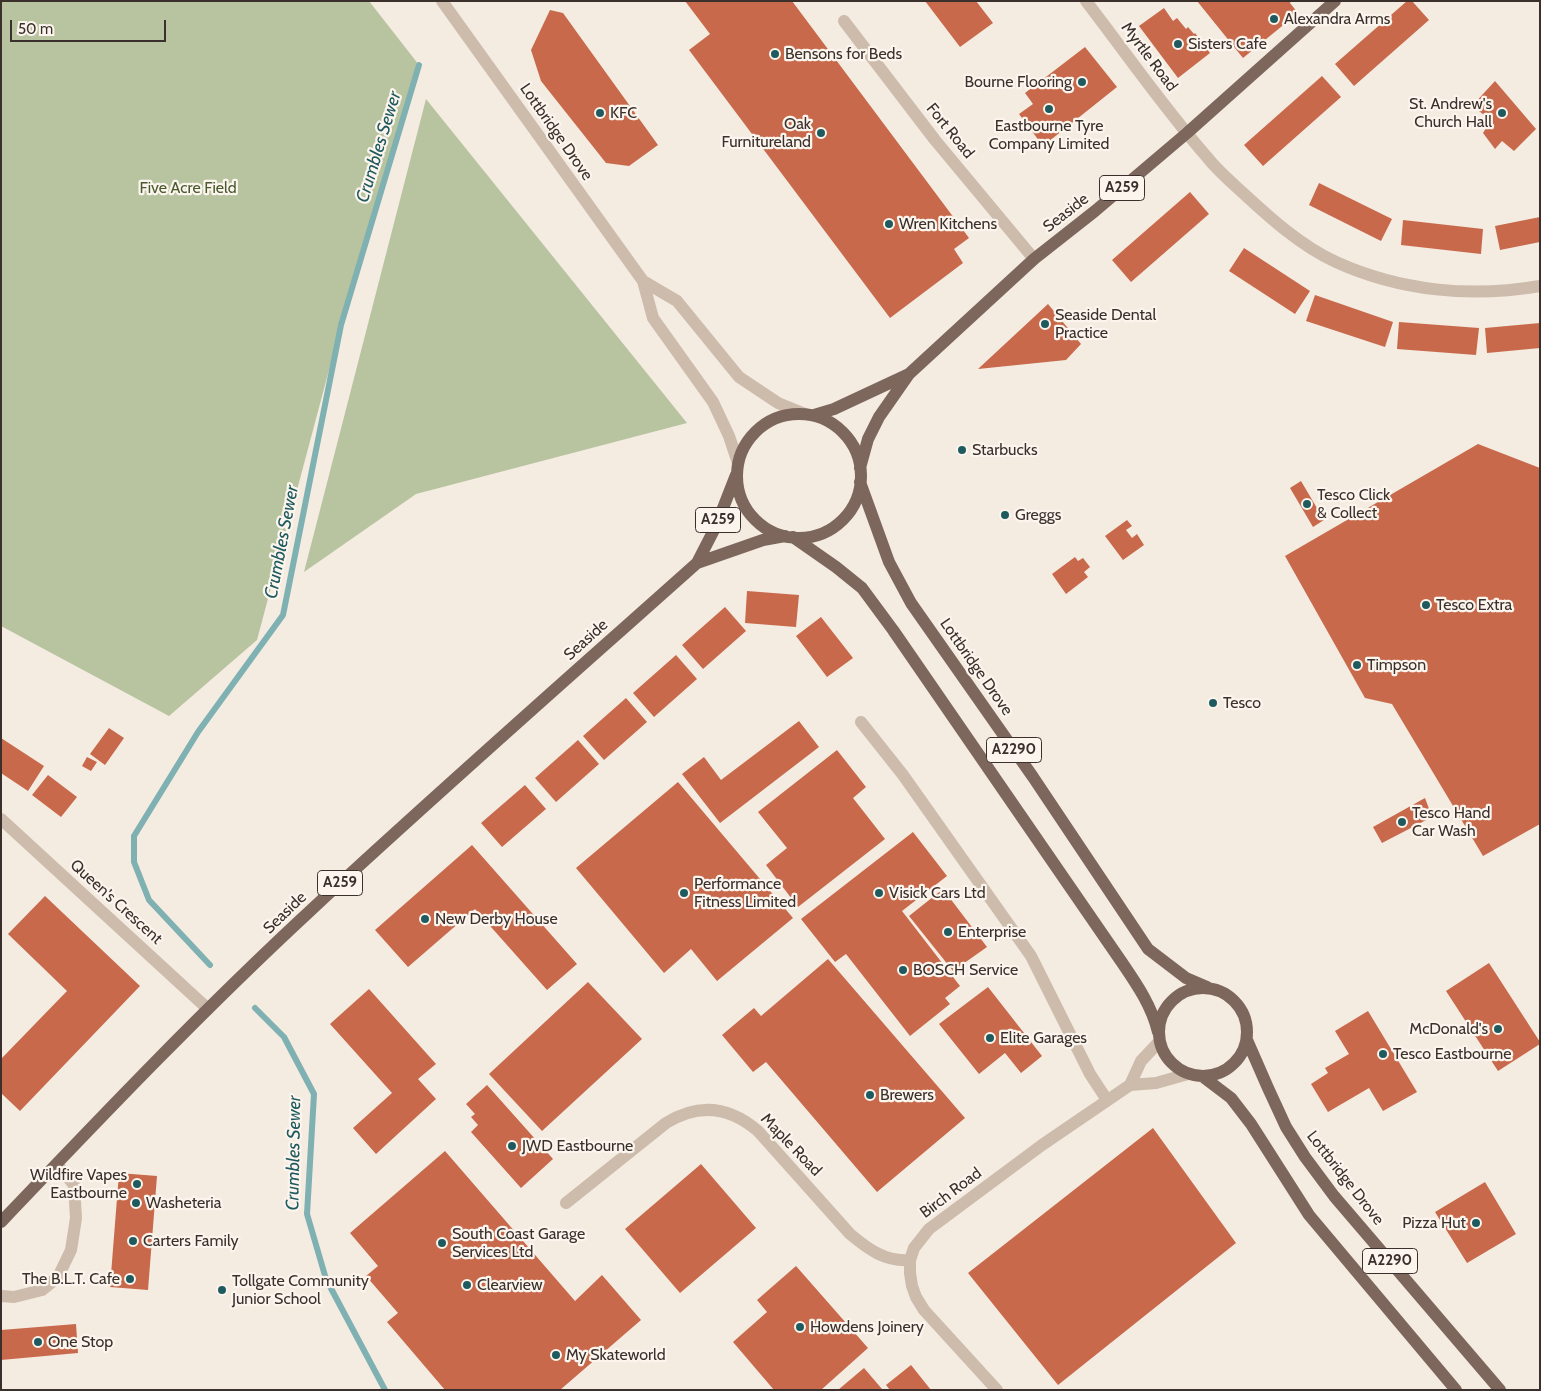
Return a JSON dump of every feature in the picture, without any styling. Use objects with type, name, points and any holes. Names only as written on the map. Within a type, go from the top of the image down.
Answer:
[{"type":"main road","name":"Seaside","points":[[860,468],[868,438],[909,374],[1034,259],[1095,211],[1187,133],[1335,1]]},
{"type":"main road","name":"Seaside","points":[[809,415],[834,409],[909,374]]},
{"type":"main road","points":[[788,415],[809,415],[835,426],[850,441],[856,451],[860,468],[860,482],[856,498],[849,512],[838,524],[824,532],[809,537],[789,536],[768,529],[753,518],[743,502],[737,484],[737,469],[746,443],[757,430],[771,420],[788,415]]},
{"type":"main road","name":"Seaside","points":[[1,1222],[208,1009],[316,905],[697,563],[716,526],[737,469]]},
{"type":"main road","name":"Lottbridge Drove","points":[[860,482],[889,562],[911,603],[1033,777],[1148,949],[1186,978],[1207,987]]},
{"type":"main road","name":"Seaside","points":[[697,563],[763,540],[789,536]]},
{"type":"main road","name":"A2290","points":[[789,536],[836,567],[862,588],[893,630],[1127,970],[1148,1004],[1155,1019],[1159,1037]]},
{"type":"main road","points":[[1207,987],[1217,989],[1229,995],[1239,1006],[1246,1018],[1248,1032],[1242,1055],[1231,1066],[1218,1074],[1202,1076],[1188,1074],[1175,1066],[1165,1056],[1159,1037],[1160,1020],[1172,998],[1195,988],[1207,987]]},
{"type":"main road","name":"Lottbridge Drove","points":[[1247,1040],[1286,1127],[1305,1157],[1334,1196],[1500,1390]]},
{"type":"main road","name":"A2290","points":[[1202,1076],[1231,1098],[1251,1124],[1309,1215],[1456,1390]]},
{"type":"street","name":"Lottbridge Drove","points":[[442,1],[643,281],[653,318],[713,402],[729,436],[737,469]]},
{"type":"street","name":"Myrtle Road","points":[[1086,1],[1208,159],[1262,211],[1302,242],[1334,262],[1373,277],[1418,287],[1462,292],[1509,291],[1540,286]]},
{"type":"street","name":"Fort Road","points":[[844,21],[935,140],[1034,259]]},
{"type":"street","name":"Lottbridge Drove","points":[[643,281],[677,301],[739,377],[778,403],[809,415]]},
{"type":"street","points":[[861,722],[903,775],[1031,956],[1090,1074],[1107,1100]]},
{"type":"street","name":"Queen's Crescent","points":[[1,819],[208,1009]]},
{"type":"street","points":[[1159,1037],[1141,1061],[1130,1085],[1156,1084],[1188,1074]]},
{"type":"street","name":"Birch Road","points":[[910,1260],[914,1248],[929,1229],[1130,1085]]},
{"type":"street","name":"Maple Road","points":[[566,1203],[666,1123],[685,1113],[698,1110],[713,1110],[736,1116],[758,1131],[850,1234],[862,1244],[886,1257],[910,1260]]},
{"type":"street","points":[[1,1296],[14,1297],[42,1290],[58,1277],[72,1250],[76,1218],[74,1185],[57,1164]]},
{"type":"street","points":[[910,1260],[912,1286],[920,1303],[997,1390]]},
{"type":"green space","name":"Five Acre Field","points":[[1,1],[369,1],[419,65],[341,325],[257,640],[169,716],[1,626]]},
{"type":"green space","points":[[426,99],[687,423],[416,494],[304,572]]},
{"type":"building","points":[[685,1],[792,1],[969,238],[954,249],[963,263],[890,318],[689,50],[710,34]]},
{"type":"building","points":[[925,1],[976,1],[993,23],[960,47]]},
{"type":"building","points":[[1197,1],[1291,1],[1290,3],[1298,13],[1243,58]]},
{"type":"building","points":[[1407,1],[1412,1],[1429,20],[1354,86],[1335,64]]},
{"type":"building","name":"Sisters Cafe","points":[[1164,8],[1173,21],[1177,18],[1186,29],[1188,27],[1195,33],[1210,53],[1178,78],[1139,26]]},
{"type":"building","name":"KFC","points":[[550,10],[563,13],[658,145],[629,166],[606,163],[541,81],[531,50]]},
{"type":"building","points":[[1085,47],[1117,87],[1043,146],[1019,114],[1033,104],[1025,93]]},
{"type":"building","points":[[1322,76],[1341,97],[1263,166],[1244,145]]},
{"type":"building","name":"St. Andrew's Church Hall","points":[[1495,81],[1536,129],[1514,151],[1502,141],[1495,149],[1483,133],[1491,120],[1472,106]]},
{"type":"building","points":[[1319,183],[1392,219],[1381,241],[1309,205]]},
{"type":"building","points":[[1190,192],[1209,214],[1131,282],[1112,260]]},
{"type":"building","points":[[1540,217],[1540,242],[1500,250],[1495,226]]},
{"type":"building","points":[[1403,220],[1483,229],[1481,254],[1401,245]]},
{"type":"building","points":[[1244,248],[1310,291],[1295,314],[1229,271]]},
{"type":"building","points":[[1315,295],[1393,322],[1385,347],[1306,321]]},
{"type":"building","name":"Seaside Dental Practice","points":[[1048,304],[1081,344],[1066,360],[978,369]]},
{"type":"building","points":[[1399,322],[1479,328],[1476,355],[1397,349]]},
{"type":"building","points":[[1540,323],[1540,348],[1487,353],[1485,328]]},
{"type":"building","name":"Tesco Extra","points":[[1478,444],[1540,468],[1540,824],[1483,856],[1392,704],[1365,698],[1285,556]]},
{"type":"building","name":"Tesco Click & Collect","points":[[1301,481],[1324,520],[1313,527],[1290,488]]},
{"type":"building","points":[[1127,520],[1132,526],[1126,530],[1132,538],[1137,534],[1144,545],[1123,560],[1105,536]]},
{"type":"building","points":[[1075,557],[1078,561],[1083,558],[1090,567],[1084,572],[1088,577],[1066,594],[1052,574]]},
{"type":"building","points":[[747,591],[799,595],[796,627],[745,623]]},
{"type":"building","points":[[725,607],[746,631],[703,669],[682,645]]},
{"type":"building","points":[[821,617],[853,658],[827,677],[796,636]]},
{"type":"building","points":[[676,655],[697,679],[654,717],[633,693]]},
{"type":"building","points":[[626,698],[647,722],[604,760],[583,736]]},
{"type":"building","points":[[799,721],[819,747],[720,823],[682,774],[704,757],[721,780]]},
{"type":"building","points":[[109,728],[124,738],[105,765],[90,754]]},
{"type":"building","points":[[1,738],[44,766],[28,791],[1,773]]},
{"type":"building","points":[[578,740],[599,764],[556,802],[535,778]]},
{"type":"building","points":[[837,750],[866,787],[853,798],[885,839],[798,907],[766,865],[787,848],[758,812]]},
{"type":"building","points":[[87,757],[97,762],[91,771],[82,766]]},
{"type":"building","points":[[48,775],[77,797],[61,817],[32,795]]},
{"type":"building","name":"Performance Fitness Limited","points":[[678,782],[793,918],[717,981],[691,949],[664,973],[576,868]]},
{"type":"building","points":[[525,785],[546,809],[502,847],[481,823]]},
{"type":"building","name":"Tesco Hand Car Wash","points":[[1425,798],[1432,817],[1382,843],[1373,827]]},
{"type":"building","points":[[913,832],[947,876],[902,911],[960,986],[945,998],[950,1004],[910,1036],[846,954],[835,962],[801,919]]},
{"type":"building","name":"New Derby House","points":[[472,845],[577,964],[547,990],[475,909],[408,967],[375,930]]},
{"type":"building","name":"Enterprise","points":[[943,889],[987,947],[953,971],[909,916]]},
{"type":"building","points":[[45,896],[140,986],[20,1111],[1,1093],[1,1059],[67,991],[8,934]]},
{"type":"building","name":"Brewers","points":[[828,959],[965,1118],[877,1192],[766,1062],[753,1072],[722,1035],[754,1008],[761,1016]]},
{"type":"building","points":[[1489,963],[1540,1042],[1540,1044],[1498,1071],[1446,991]]},
{"type":"building","points":[[588,982],[642,1039],[542,1131],[489,1074]]},
{"type":"building","name":"Elite Garages","points":[[988,987],[1042,1056],[1021,1073],[1005,1053],[979,1074],[939,1024]]},
{"type":"building","points":[[369,989],[436,1064],[418,1079],[436,1099],[376,1154],[353,1128],[392,1093],[330,1024]]},
{"type":"building","points":[[1368,1011],[1417,1092],[1383,1111],[1369,1088],[1328,1112],[1311,1084],[1328,1073],[1325,1068],[1349,1054],[1335,1031]]},
{"type":"building","name":"JWD Eastbourne","points":[[487,1085],[553,1159],[521,1188],[471,1132],[478,1125],[471,1117],[475,1114],[466,1104]]},
{"type":"building","points":[[1153,1128],[1236,1243],[1058,1385],[968,1273]]},
{"type":"building","points":[[445,1151],[575,1301],[602,1275],[641,1320],[560,1390],[445,1390],[387,1322],[398,1313],[366,1276],[378,1266],[350,1233]]},
{"type":"building","points":[[701,1164],[756,1228],[680,1293],[625,1229]]},
{"type":"building","points":[[119,1173],[157,1176],[148,1290],[110,1287]]},
{"type":"building","name":"Pizza Hut","points":[[1485,1182],[1516,1234],[1467,1263],[1435,1212]]},
{"type":"building","name":"Howdens Joinery","points":[[796,1266],[868,1348],[821,1390],[774,1390],[733,1342],[767,1312],[757,1300]]},
{"type":"building","points":[[76,1324],[78,1353],[1,1360],[1,1330]]},
{"type":"building","points":[[911,1365],[931,1390],[890,1390],[886,1385]]},
{"type":"building","points":[[864,1368],[881,1390],[838,1390]]},
{"type":"waterway","name":"Crumbles Sewer","points":[[210,965],[149,900],[134,862],[134,836],[198,732],[283,615],[341,325],[419,65]]},
{"type":"waterway","name":"Crumbles Sewer","points":[[255,1008],[284,1037],[314,1094],[307,1214],[326,1279],[385,1390]]},
{"type":"place","name":"Alexandra Arms","points":[[1274,19]]},
{"type":"place","name":"Sisters Cafe","points":[[1178,44]]},
{"type":"place","name":"Bensons for Beds","points":[[775,54]]},
{"type":"place","name":"Bourne Flooring","points":[[1082,82]]},
{"type":"place","name":"Eastbourne Tyre Company Limited","points":[[1049,109]]},
{"type":"place","name":"KFC","points":[[600,113]]},
{"type":"place","name":"St. Andrew's Church Hall","points":[[1502,113]]},
{"type":"place","name":"Oak Furnitureland","points":[[821,133]]},
{"type":"place","name":"Wren Kitchens","points":[[889,224]]},
{"type":"place","name":"Seaside Dental Practice","points":[[1045,324]]},
{"type":"place","name":"Starbucks","points":[[962,450]]},
{"type":"place","name":"Tesco Click & Collect","points":[[1307,504]]},
{"type":"place","name":"Greggs","points":[[1005,515]]},
{"type":"place","name":"Tesco Extra","points":[[1426,605]]},
{"type":"place","name":"Timpson","points":[[1357,665]]},
{"type":"place","name":"Tesco","points":[[1213,703]]},
{"type":"place","name":"Tesco Hand Car Wash","points":[[1402,822]]},
{"type":"place","name":"Performance Fitness Limited","points":[[684,893]]},
{"type":"place","name":"Visick Cars Ltd","points":[[879,893]]},
{"type":"place","name":"New Derby House","points":[[425,919]]},
{"type":"place","name":"Enterprise","points":[[948,932]]},
{"type":"place","name":"BOSCH Service","points":[[903,970]]},
{"type":"place","name":"McDonald's","points":[[1498,1029]]},
{"type":"place","name":"Elite Garages","points":[[990,1038]]},
{"type":"place","name":"Tesco Eastbourne","points":[[1383,1054]]},
{"type":"place","name":"Brewers","points":[[870,1095]]},
{"type":"place","name":"JWD Eastbourne","points":[[512,1146]]},
{"type":"place","name":"Wildfire Vapes Eastbourne","points":[[137,1184]]},
{"type":"place","name":"Washeteria","points":[[136,1203]]},
{"type":"place","name":"Pizza Hut","points":[[1476,1223]]},
{"type":"place","name":"Carters Family","points":[[133,1241]]},
{"type":"place","name":"South Coast Garage Services Ltd","points":[[442,1243]]},
{"type":"place","name":"The B.L.T. Cafe","points":[[130,1279]]},
{"type":"place","name":"Clearview","points":[[467,1285]]},
{"type":"place","name":"Tollgate Community Junior School","points":[[222,1290]]},
{"type":"place","name":"Howdens Joinery","points":[[800,1327]]},
{"type":"place","name":"One Stop","points":[[38,1342]]},
{"type":"place","name":"My Skateworld","points":[[556,1355]]}]
